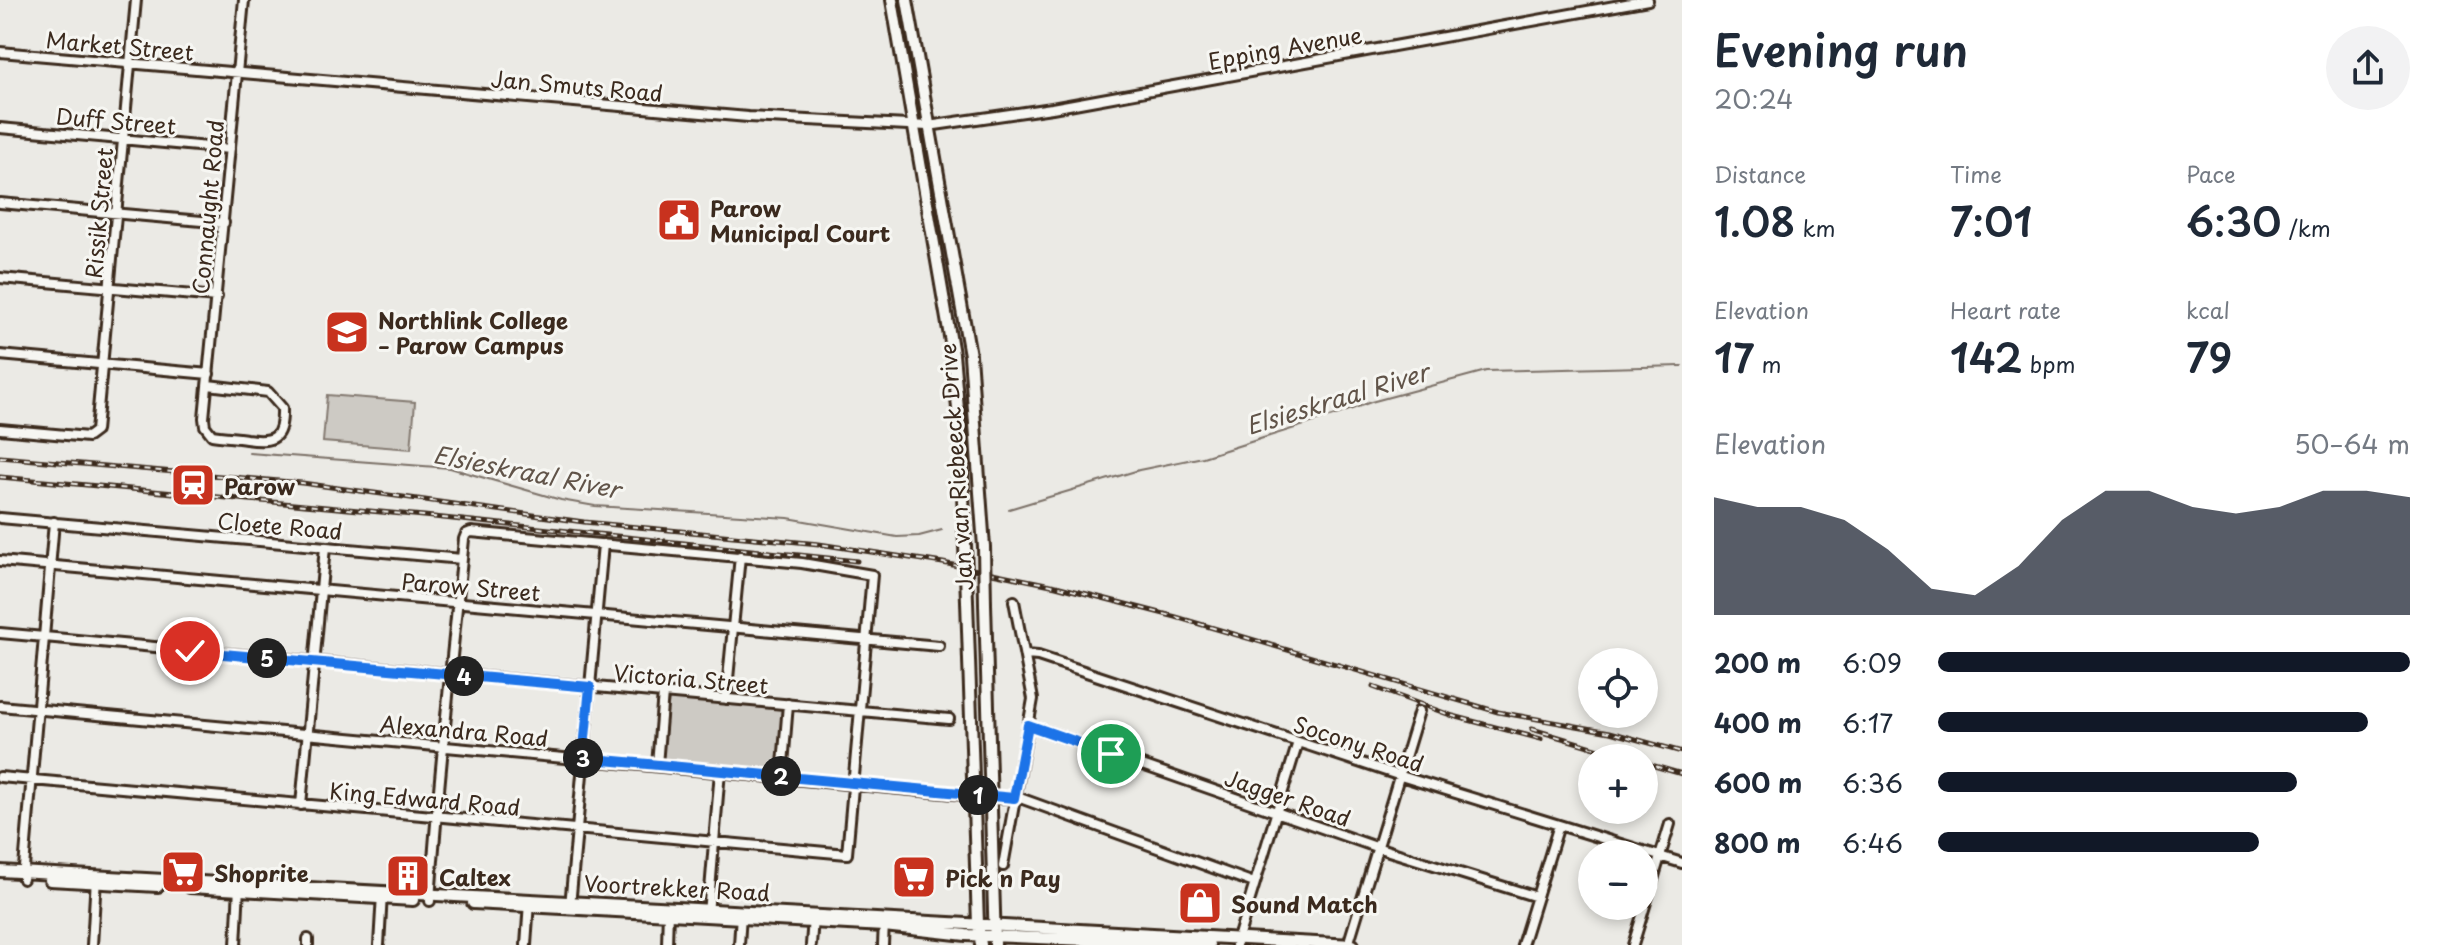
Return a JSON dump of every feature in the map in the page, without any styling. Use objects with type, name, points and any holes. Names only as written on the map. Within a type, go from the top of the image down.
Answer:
[{"type":"main road","name":"Jan van Riebeeck Drive","points":[[892,0],[953,354],[961,442],[979,935]]},
{"type":"main road","name":"Jan van Riebeeck Drive","points":[[907,0],[970,355],[984,547],[994,935]]},
{"type":"main road","name":"Voortrekker Road","points":[[0,871],[23,875],[812,919],[925,921],[979,935]]},
{"type":"main road","name":"Voortrekker Road","points":[[0,877],[23,875]]},
{"type":"main road","points":[[925,921],[965,918],[971,913],[977,893]]},
{"type":"main road","name":"Voortrekker Road","points":[[884,922],[979,935],[1349,945]]},
{"type":"main road","name":"Voortrekker Road","points":[[994,935],[1048,942],[1123,939]]},
{"type":"main road","name":"Voortrekker Road","points":[[1198,942],[1209,945]]},
{"type":"street","name":"Rissik Street","points":[[0,429],[88,437],[97,429],[136,0]]},
{"type":"street","name":"Connaught Road","points":[[208,385],[268,392],[282,408],[282,423],[277,436],[263,441],[212,435],[205,426],[204,418],[244,0]]},
{"type":"street","name":"Epping Avenue","points":[[915,126],[1052,108],[1602,4],[1648,0]]},
{"type":"street","name":"Market Street","points":[[0,52],[237,74]]},
{"type":"street","name":"Jan Smuts Road","points":[[237,74],[748,117],[915,126]]},
{"type":"street","name":"Duff Street","points":[[0,128],[230,149]]},
{"type":"street","points":[[0,203],[224,223]]},
{"type":"street","points":[[0,278],[217,297]]},
{"type":"street","points":[[0,355],[209,374]]},
{"type":"street","name":"Cloete Road","points":[[0,518],[462,559]]},
{"type":"street","points":[[23,875],[54,522]]},
{"type":"street","points":[[430,898],[462,559],[465,535],[471,532],[740,556],[872,575],[853,783]]},
{"type":"street","points":[[570,905],[603,544]]},
{"type":"street","points":[[301,805],[325,547]]},
{"type":"street","points":[[726,699],[740,556]]},
{"type":"street","name":"Parow Street","points":[[0,561],[939,646]]},
{"type":"street","points":[[1003,866],[1033,699],[1014,601]]},
{"type":"street","name":"Victoria Street","points":[[0,633],[949,719]]},
{"type":"street","name":"Socony Road","points":[[1026,655],[1038,656],[1399,775],[1682,863]]},
{"type":"street","points":[[657,765],[663,693]]},
{"type":"street","points":[[782,777],[788,704]]},
{"type":"street","name":"Alexandra Road","points":[[0,706],[1014,798],[1254,883]]},
{"type":"street","points":[[1349,945],[1419,711]]},
{"type":"street","name":"Jagger Road","points":[[1028,725],[1376,847],[1537,897]]},
{"type":"street","points":[[1237,942],[1298,742]]},
{"type":"street","points":[[708,912],[720,771]]},
{"type":"street","name":"King Edward Road","points":[[0,777],[847,854],[853,783]]},
{"type":"street","points":[[1633,945],[1670,824]]},
{"type":"street","points":[[1522,945],[1559,825]]},
{"type":"street","points":[[92,945],[96,879]]},
{"type":"street","points":[[236,945],[239,886]]},
{"type":"street","points":[[379,945],[382,894]]},
{"type":"street","points":[[526,945],[529,902]]},
{"type":"street","points":[[667,945],[668,910]]},
{"type":"street","points":[[739,945],[741,914]]},
{"type":"street","points":[[811,945],[812,919]]},
{"type":"street","points":[[883,945],[884,922]]},
{"type":"shaded area","points":[[327,395],[415,402],[411,449],[323,442]]},
{"type":"shaded area","points":[[669,698],[782,708],[785,710],[779,771],[664,763],[661,761]]},
{"type":"waterway","name":"Elsieskraal River","points":[[1009,509],[1139,470],[1203,457],[1371,402],[1486,371],[1682,366]]},
{"type":"waterway","name":"Elsieskraal River","points":[[249,453],[450,468],[561,500],[595,506],[788,518],[897,537],[942,530]]},
{"type":"railway","points":[[0,457],[302,483],[584,522],[819,544],[943,563],[1056,586],[1176,617],[1498,712],[1610,732],[1682,752]]},
{"type":"railway","points":[[0,477],[424,516],[857,561]]},
{"type":"railway","points":[[1373,687],[1453,716],[1541,739]]},
{"type":"railway","points":[[1532,729],[1582,744]]},
{"type":"railway","points":[[1658,767],[1682,774]]},
{"type":"place","name":"Parow Municipal Court","points":[[679,220]]},
{"type":"place","name":"Northlink College – Parow Campus","points":[[347,332]]},
{"type":"place","name":"Parow","points":[[193,485]]},
{"type":"place","name":"Shoprite","points":[[183,872]]},
{"type":"place","name":"Caltex","points":[[408,876]]},
{"type":"place","name":"Pick n Pay","points":[[914,877]]},
{"type":"place","name":"Sound Match","points":[[1200,903]]},
{"type":"route","points":[[190,651],[590,687],[583,758],[1014,798],[1028,725],[1111,754]]}]
